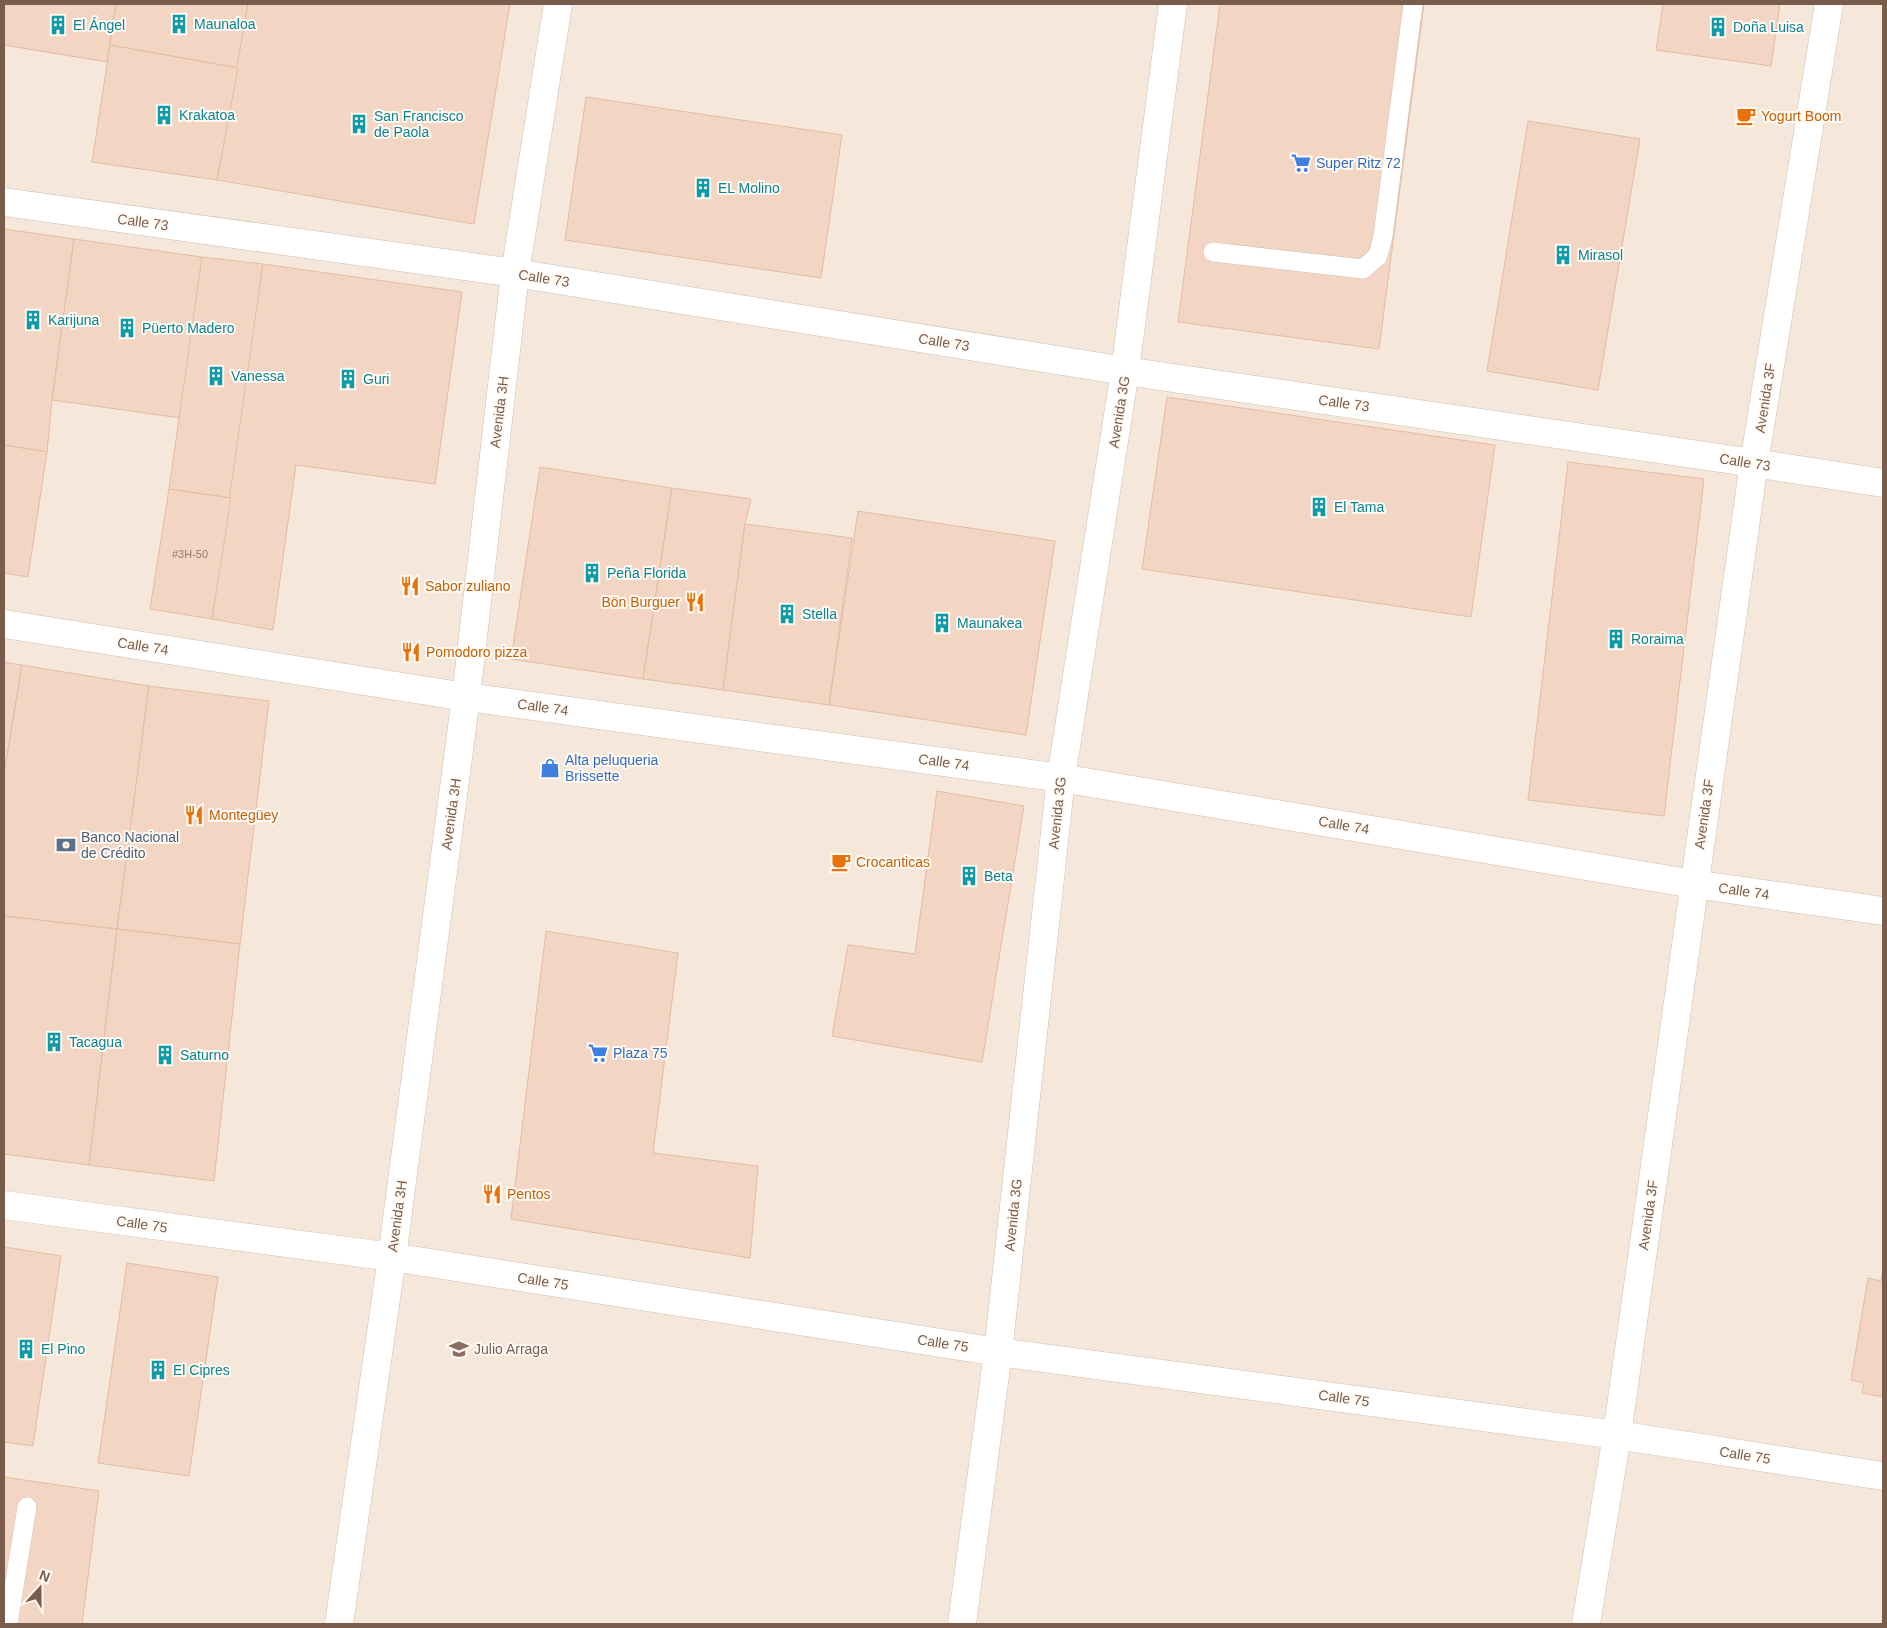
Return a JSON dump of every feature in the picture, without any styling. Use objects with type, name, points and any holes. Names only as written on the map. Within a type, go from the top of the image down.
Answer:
[{"type":"street","name":"Avenida 3H","points":[[339,1624],[392,1257],[466,696],[515,273],[558,4]]},
{"type":"street","name":"Avenida 3G","points":[[962,1624],[998,1352],[1060,778],[1125,371],[1173,4]]},
{"type":"street","name":"Avenida 3F","points":[[1586,1624],[1617,1435],[1754,463],[1829,4]]},
{"type":"street","name":"Calle 73","points":[[4,202],[515,273],[1125,371],[1754,463],[1883,484]]},
{"type":"street","name":"Calle 74","points":[[4,624],[466,696],[1060,778],[1694,884],[1883,910]]},
{"type":"street","name":"Calle 75","points":[[4,1206],[392,1257],[998,1352],[1617,1435],[1883,1476]]},
{"type":"lane","points":[[1213,252],[1363,269],[1378,256],[1383,236],[1413,4]]},
{"type":"lane","points":[[8,1624],[27,1507]]},
{"type":"shaded area","points":[[4,4],[1883,4],[1883,1624],[4,1624]]},
{"type":"building","name":"El Ángel","points":[[4,4],[116,4],[107,62],[4,45]]},
{"type":"building","name":"Maunaloa","points":[[116,4],[248,4],[238,68],[110,45]]},
{"type":"building","name":"San Francisco de Paola","points":[[248,4],[510,4],[474,224],[217,180]]},
{"type":"building","name":"Super Ritz 72","points":[[1220,4],[1424,4],[1379,349],[1178,322]]},
{"type":"building","name":"Doña Luisa","points":[[1663,4],[1780,4],[1771,66],[1656,50]]},
{"type":"building","name":"Krakatoa","points":[[110,45],[238,68],[217,180],[92,162]]},
{"type":"building","name":"EL Molino","points":[[586,97],[842,135],[821,278],[565,240]]},
{"type":"building","name":"Mirasol","points":[[1528,121],[1640,139],[1598,390],[1487,371]]},
{"type":"building","name":"Karijuna","points":[[4,229],[74,239],[52,400],[47,452],[4,445]]},
{"type":"building","name":"Püerto Madero","points":[[74,239],[202,257],[181,418],[52,400]]},
{"type":"building","name":"Vanessa","points":[[202,257],[263,264],[231,498],[169,489]]},
{"type":"building","name":"Guri","points":[[263,264],[462,292],[435,484],[296,465],[273,630],[212,619]]},
{"type":"building","name":"El Tama","points":[[1167,397],[1495,445],[1471,617],[1142,569]]},
{"type":"building","points":[[4,445],[47,452],[28,577],[4,573]]},
{"type":"building","name":"Roraima","points":[[1568,462],[1704,479],[1664,816],[1528,800]]},
{"type":"building","name":"Peña Florida","points":[[540,467],[672,488],[643,679],[511,659]]},
{"type":"building","name":"Bön Burguer","points":[[672,488],[751,499],[745,524],[723,690],[643,679]]},
{"type":"building","points":[[169,489],[231,498],[212,619],[150,609]]},
{"type":"building","name":"Maunakea","points":[[858,511],[1055,541],[1026,735],[829,705]]},
{"type":"building","name":"Stella","points":[[745,524],[852,538],[829,705],[723,690]]},
{"type":"building","points":[[4,662],[22,665],[4,775]]},
{"type":"building","name":"Banco Nacional de Crédito","points":[[22,665],[149,686],[117,929],[4,916],[4,775]]},
{"type":"building","name":"Montegüey","points":[[149,686],[269,701],[240,944],[117,929]]},
{"type":"building","name":"Beta","points":[[937,791],[1024,806],[982,1062],[832,1036],[848,945],[915,954]]},
{"type":"building","name":"Tacagua","points":[[4,916],[117,929],[89,1165],[4,1154]]},
{"type":"building","name":"Saturno","points":[[117,929],[240,944],[214,1181],[89,1165]]},
{"type":"building","name":"Plaza 75","points":[[546,931],[678,953],[653,1153],[758,1166],[750,1258],[511,1219]]},
{"type":"building","name":"El Pino","points":[[4,1247],[61,1256],[33,1446],[4,1442]]},
{"type":"building","name":"El Cipres","points":[[127,1263],[218,1277],[189,1476],[98,1463]]},
{"type":"building","points":[[1883,1269],[1883,1397],[1862,1393],[1864,1383],[1851,1380],[1868,1278],[1881,1281]]},
{"type":"building","points":[[4,1477],[99,1491],[82,1624],[4,1624]]},
{"type":"place","name":"Maunaloa","points":[[179,24]]},
{"type":"place","name":"El Ángel","points":[[58,25]]},
{"type":"place","name":"Doña Luisa","points":[[1718,27]]},
{"type":"place","name":"Krakatoa","points":[[164,115]]},
{"type":"place","name":"Yogurt Boom","points":[[1746,116]]},
{"type":"place","name":"San Francisco de Paola","points":[[359,124]]},
{"type":"place","name":"Super Ritz 72","points":[[1301,163]]},
{"type":"place","name":"EL Molino","points":[[703,188]]},
{"type":"place","name":"Mirasol","points":[[1563,255]]},
{"type":"place","name":"Karijuna","points":[[33,320]]},
{"type":"place","name":"Püerto Madero","points":[[127,328]]},
{"type":"place","name":"Vanessa","points":[[216,376]]},
{"type":"place","name":"Guri","points":[[348,379]]},
{"type":"place","name":"El Tama","points":[[1319,507]]},
{"type":"place","name":"Peña Florida","points":[[592,573]]},
{"type":"place","name":"Sabor zuliano","points":[[410,586]]},
{"type":"place","name":"Bön Burguer","points":[[695,602]]},
{"type":"place","name":"Stella","points":[[787,614]]},
{"type":"place","name":"Maunakea","points":[[942,623]]},
{"type":"place","name":"Roraima","points":[[1616,639]]},
{"type":"place","name":"Pomodoro pizza","points":[[411,652]]},
{"type":"place","name":"Alta peluqueria Brissette","points":[[550,768]]},
{"type":"place","name":"Montegüey","points":[[194,815]]},
{"type":"place","name":"Banco Nacional de Crédito","points":[[66,845]]},
{"type":"place","name":"Crocanticas","points":[[841,862]]},
{"type":"place","name":"Beta","points":[[969,876]]},
{"type":"place","name":"Tacagua","points":[[54,1042]]},
{"type":"place","name":"Plaza 75","points":[[598,1053]]},
{"type":"place","name":"Saturno","points":[[165,1055]]},
{"type":"place","name":"Pentos","points":[[492,1194]]},
{"type":"place","name":"El Pino","points":[[26,1349]]},
{"type":"place","name":"Julio Arraga","points":[[459,1349]]},
{"type":"place","name":"El Cipres","points":[[158,1370]]}]
